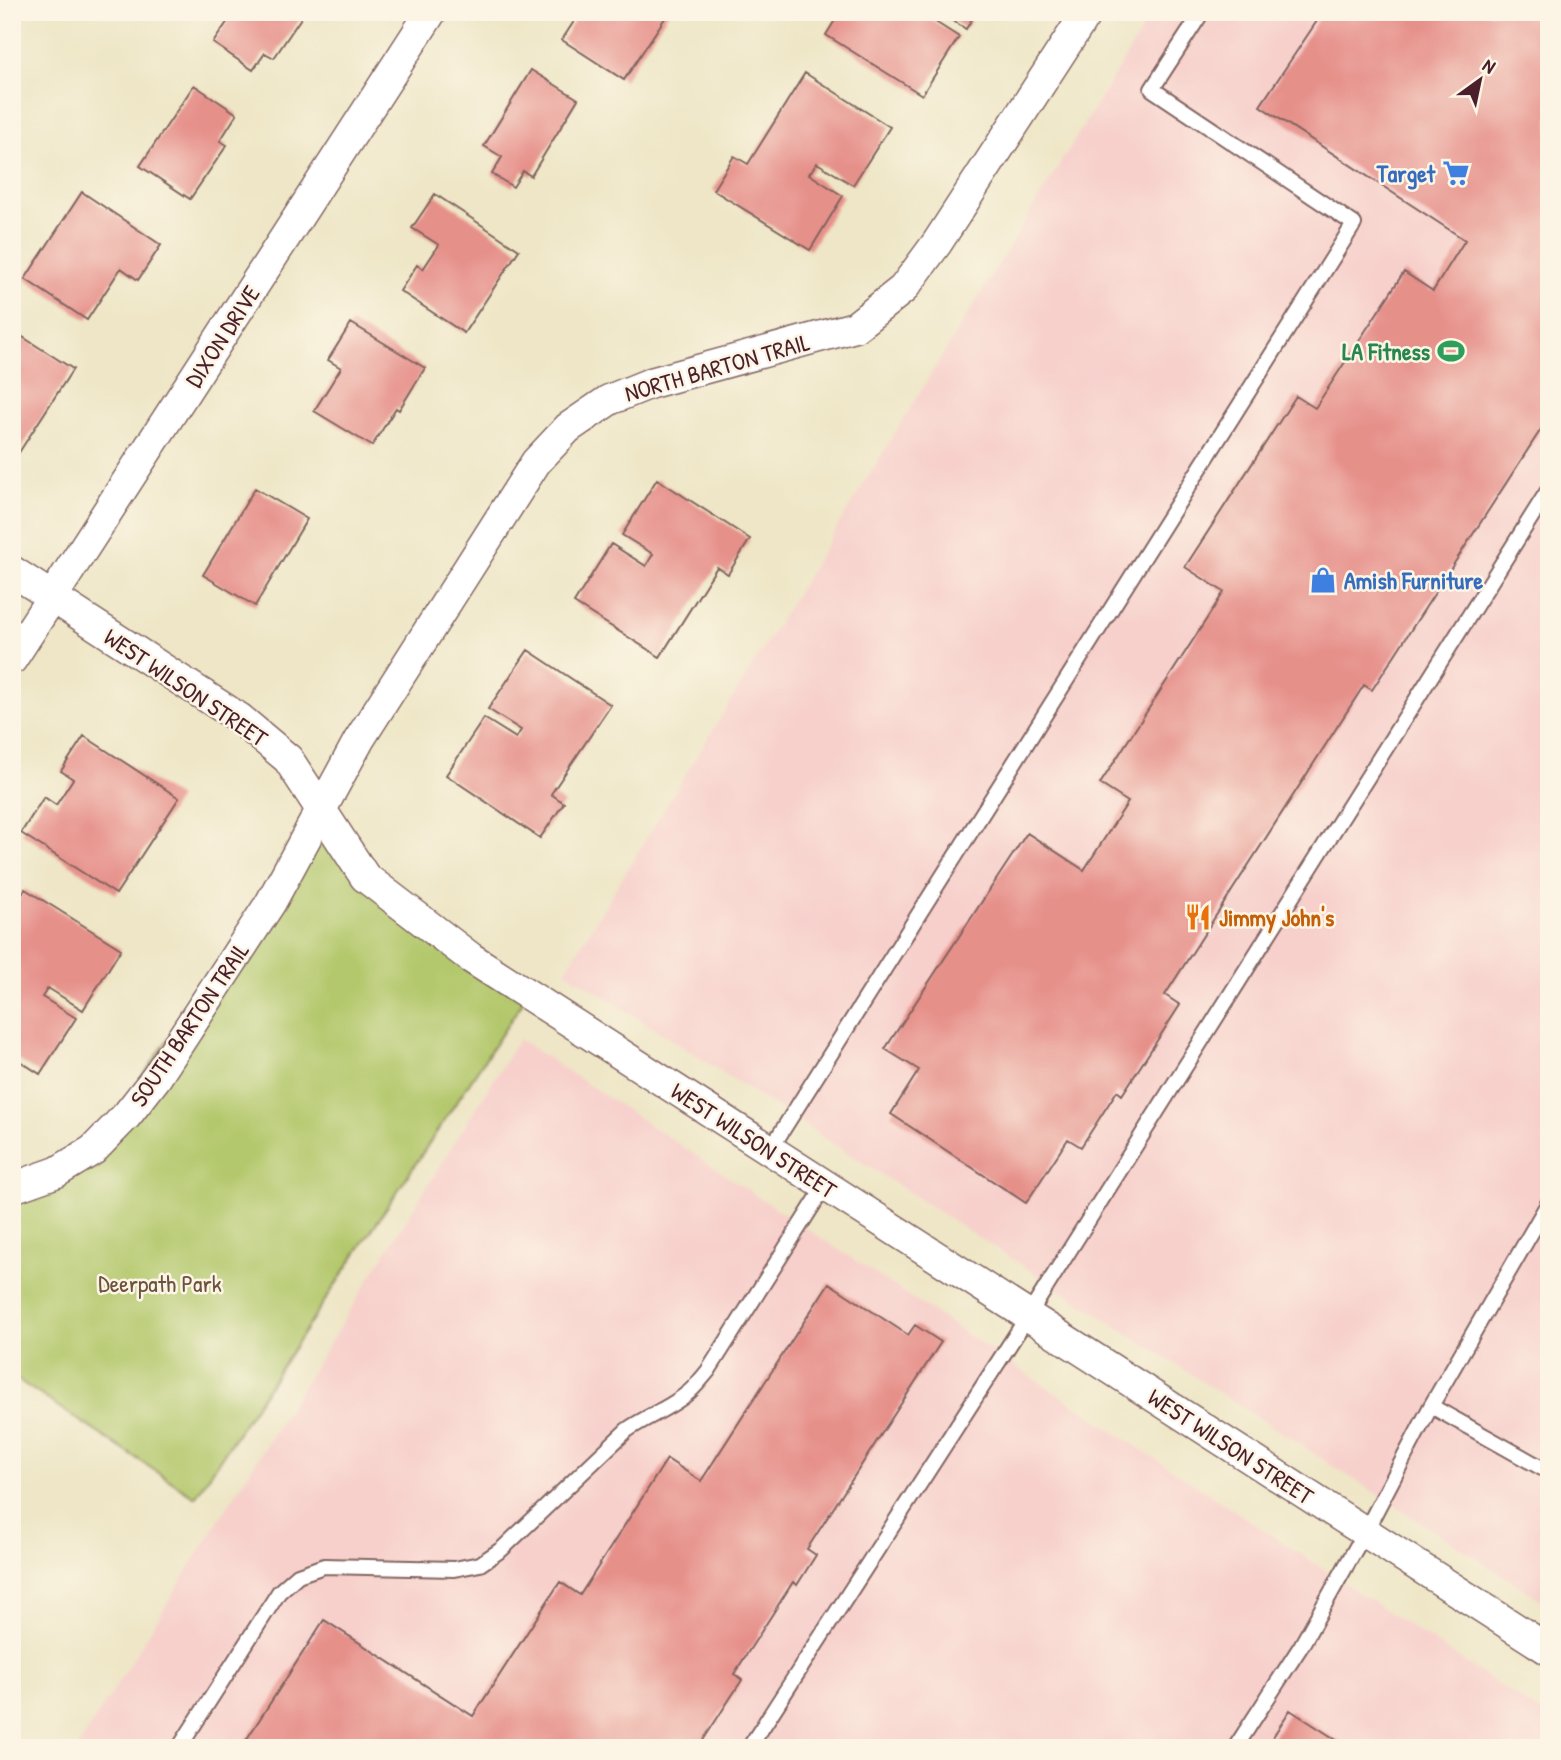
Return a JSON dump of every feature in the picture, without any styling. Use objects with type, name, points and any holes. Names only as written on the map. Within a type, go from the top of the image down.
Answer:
[{"type":"street","name":"DIXON DRIVE","points":[[12,659],[431,12]]},
{"type":"street","name":"NORTH BARTON TRAIL","points":[[321,812],[359,740],[521,485],[536,462],[568,428],[609,400],[651,383],[855,327],[903,289],[937,243],[1087,12]]},
{"type":"street","name":"WEST WILSON STREET","points":[[12,571],[240,718],[288,759],[365,877],[415,918],[471,958],[1549,1650]]},
{"type":"street","name":"SOUTH BARTON TRAIL","points":[[12,1188],[57,1172],[93,1150],[127,1115],[156,1078],[271,902],[321,812]]},
{"type":"lane","points":[[770,1150],[1354,224],[1152,89],[1202,12]]},
{"type":"lane","points":[[749,1748],[1028,1316],[1549,489]]},
{"type":"lane","points":[[179,1748],[279,1592],[298,1575],[324,1566],[454,1569],[480,1564],[502,1549],[627,1430],[690,1392],[708,1371],[825,1186]]},
{"type":"lane","points":[[1235,1748],[1301,1646],[1431,1406],[1549,1202]]},
{"type":"lane","points":[[1431,1406],[1549,1472]]},
{"type":"shaded area","points":[[1153,12],[1549,12],[1549,1605],[565,971]]},
{"type":"shaded area","points":[[519,1039],[1549,1718],[1549,1748],[77,1748]]},
{"type":"green space","name":"Deerpath Park","points":[[321,812],[355,863],[528,994],[195,1497],[12,1376],[12,1188],[93,1150]]},
{"type":"building","points":[[234,12],[305,12],[274,58],[265,53],[253,70],[213,43]]},
{"type":"building","points":[[580,12],[669,12],[624,80],[562,40]]},
{"type":"building","points":[[840,12],[928,12],[926,16],[959,37],[922,95],[826,35]]},
{"type":"building","points":[[939,12],[976,12],[966,29]]},
{"type":"building","points":[[1312,12],[1549,12],[1549,417],[1372,690],[1364,685],[1165,995],[1180,1005],[1122,1095],[1117,1091],[1081,1147],[1068,1139],[1026,1203],[891,1114],[919,1070],[885,1049],[1027,833],[1084,870],[1128,802],[1100,784],[1224,592],[1185,567],[1296,396],[1315,408],[1404,272],[1433,291],[1465,240],[1260,106],[1319,18]]},
{"type":"building","points":[[531,70],[578,99],[531,176],[523,171],[513,187],[492,174],[502,157],[484,146]]},
{"type":"building","points":[[805,73],[890,127],[853,185],[817,163],[809,174],[843,196],[810,250],[713,190],[734,156],[748,164]]},
{"type":"building","points":[[194,85],[237,114],[220,141],[227,145],[190,199],[140,166]]},
{"type":"building","points":[[82,192],[161,245],[138,280],[121,268],[87,320],[25,279]]},
{"type":"building","points":[[435,194],[519,250],[464,333],[400,291],[417,265],[423,269],[439,245],[412,228]]},
{"type":"building","points":[[351,323],[425,368],[372,446],[314,411],[341,368],[328,360]]},
{"type":"building","points":[[18,334],[73,369],[18,454],[12,451],[12,343]]},
{"type":"building","points":[[657,479],[750,539],[728,574],[717,567],[660,657],[574,603],[611,544],[646,566],[653,554],[622,535]]},
{"type":"building","points":[[255,488],[307,519],[255,606],[203,575]]},
{"type":"building","points":[[528,650],[611,705],[551,794],[564,803],[540,838],[446,775],[484,718],[516,738],[521,730],[488,709]]},
{"type":"building","points":[[84,736],[179,798],[116,894],[21,833],[44,797],[56,805],[73,779],[61,771]]},
{"type":"building","points":[[25,889],[121,949],[83,1010],[48,988],[42,997],[76,1018],[40,1074],[12,1056],[12,910]]},
{"type":"building","points":[[829,1283],[908,1335],[915,1325],[941,1342],[807,1549],[816,1555],[797,1585],[793,1582],[734,1674],[742,1680],[698,1748],[241,1748],[324,1620],[473,1716],[560,1582],[580,1595],[667,1459],[701,1481]]},
{"type":"building","points":[[1290,1710],[1349,1748],[1266,1748]]},
{"type":"place","name":"Target","points":[[1456,173]]},
{"type":"place","name":"LA Fitness","points":[[1451,351]]},
{"type":"place","name":"Amish Furniture","points":[[1323,580]]},
{"type":"place","name":"Jimmy John's","points":[[1198,917]]}]
